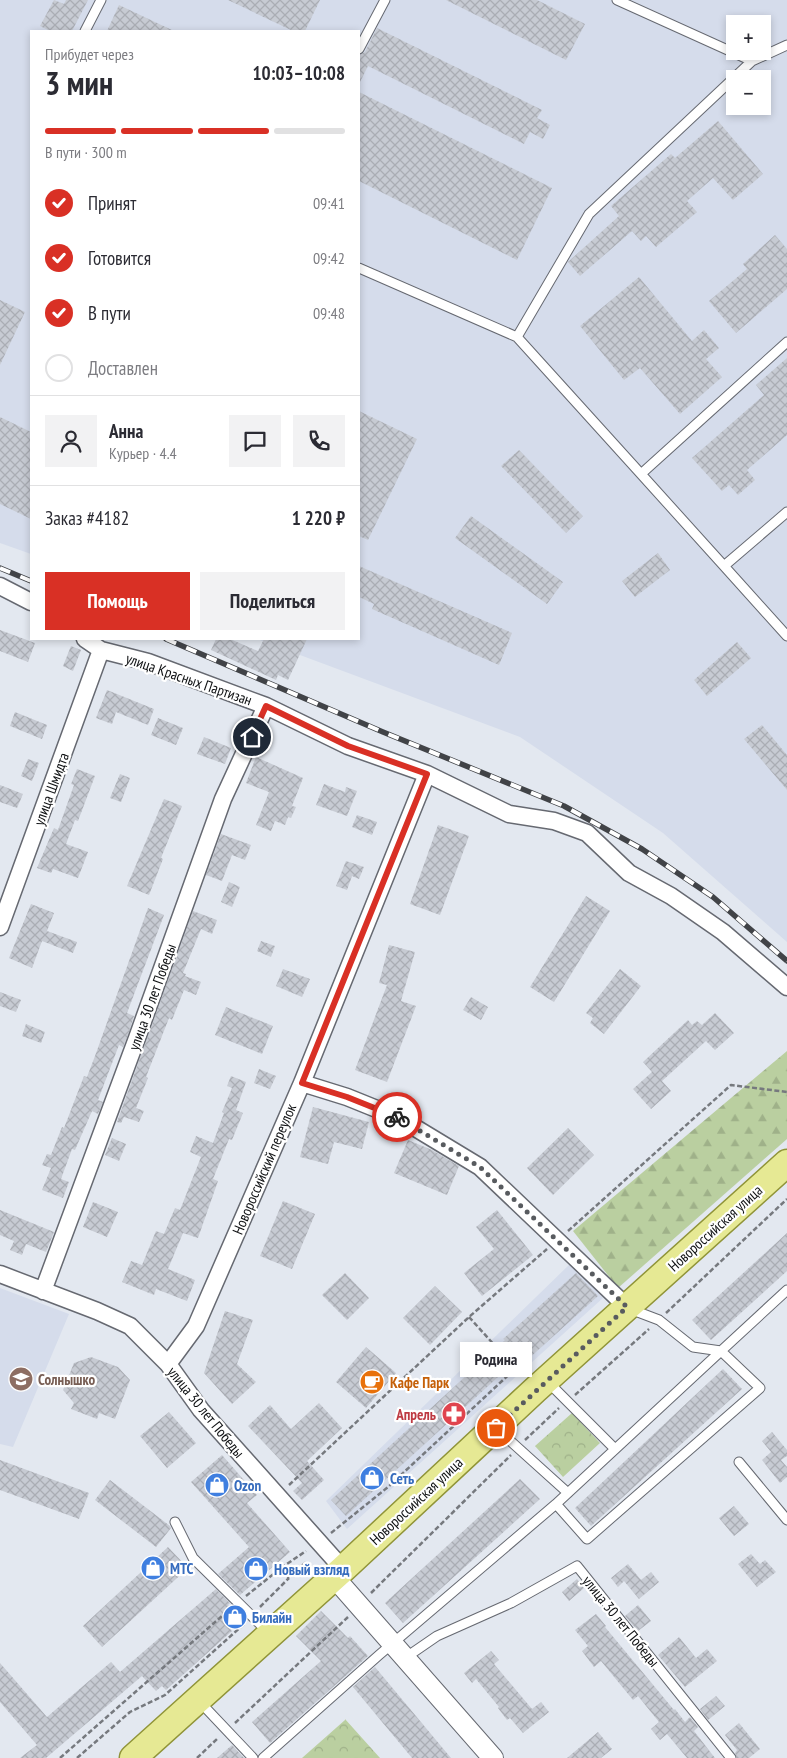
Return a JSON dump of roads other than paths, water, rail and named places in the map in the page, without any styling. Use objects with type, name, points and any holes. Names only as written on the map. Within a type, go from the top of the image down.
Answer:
[{"type":"main road","name":"Новороссийская улица","points":[[133,1758],[334,1577],[540,1385],[787,1163]]},
{"type":"street","points":[[0,586],[30,601]]},
{"type":"street","name":"улица Красных Партизан","points":[[86,640],[101,650],[148,662],[266,706],[348,746],[427,774],[509,814],[554,821],[588,833],[629,873],[670,896],[723,932],[787,987]]},
{"type":"street","name":"улица Шмидта","points":[[1,919],[101,650]]},
{"type":"street","name":"улица 30 лет Победы","points":[[43,1290],[137,1038],[223,799],[266,706]]},
{"type":"street","name":"Новороссийский переулок","points":[[168,1364],[196,1326],[302,1083],[427,774]]},
{"type":"street","points":[[302,1083],[347,1097],[399,1118],[480,1167],[627,1307]]},
{"type":"street","name":"улица 30 лет Победы","points":[[0,1274],[97,1311],[130,1326],[168,1364],[201,1410],[319,1542],[334,1577],[492,1758]]},
{"type":"lane","points":[[86,30],[101,0]]},
{"type":"lane","points":[[360,46],[385,0]]},
{"type":"lane","points":[[617,0],[752,61]]},
{"type":"lane","points":[[518,337],[589,214],[752,61],[787,45]]},
{"type":"lane","points":[[360,268],[518,337],[787,636]]},
{"type":"lane","points":[[641,474],[787,342]]},
{"type":"lane","points":[[724,566],[787,512]]},
{"type":"lane","points":[[263,1758],[398,1651],[787,1290]]},
{"type":"lane","points":[[556,1504],[587,1538],[760,1388],[721,1351],[693,1347],[658,1320],[627,1307]]},
{"type":"lane","points":[[540,1385],[568,1401],[615,1449]]},
{"type":"lane","points":[[496,1428],[568,1493]]},
{"type":"lane","points":[[739,1462],[787,1520]]},
{"type":"lane","points":[[175,1522],[193,1558],[270,1634]]},
{"type":"lane","name":"улица 30 лет Победы","points":[[398,1651],[437,1636],[511,1602],[577,1566],[731,1758]]},
{"type":"lane","points":[[197,1699],[253,1758]]},
{"type":"railway","points":[[0,568],[30,581]]},
{"type":"railway","points":[[168,640],[383,732],[564,806],[642,849],[713,897],[787,961]]},
{"type":"place","name":"Солнышко","points":[[21,1379]]},
{"type":"place","name":"Кафе Парк","points":[[372,1382]]},
{"type":"place","name":"Апрель","points":[[454,1414]]},
{"type":"place","name":"Родина","points":[[496,1428]]},
{"type":"place","name":"Сеть","points":[[372,1478]]},
{"type":"place","name":"Ozon","points":[[217,1485]]},
{"type":"place","name":"МТС","points":[[153,1568]]},
{"type":"place","name":"Новый взгляд","points":[[256,1569]]},
{"type":"place","name":"Билайн","points":[[235,1617]]}]
